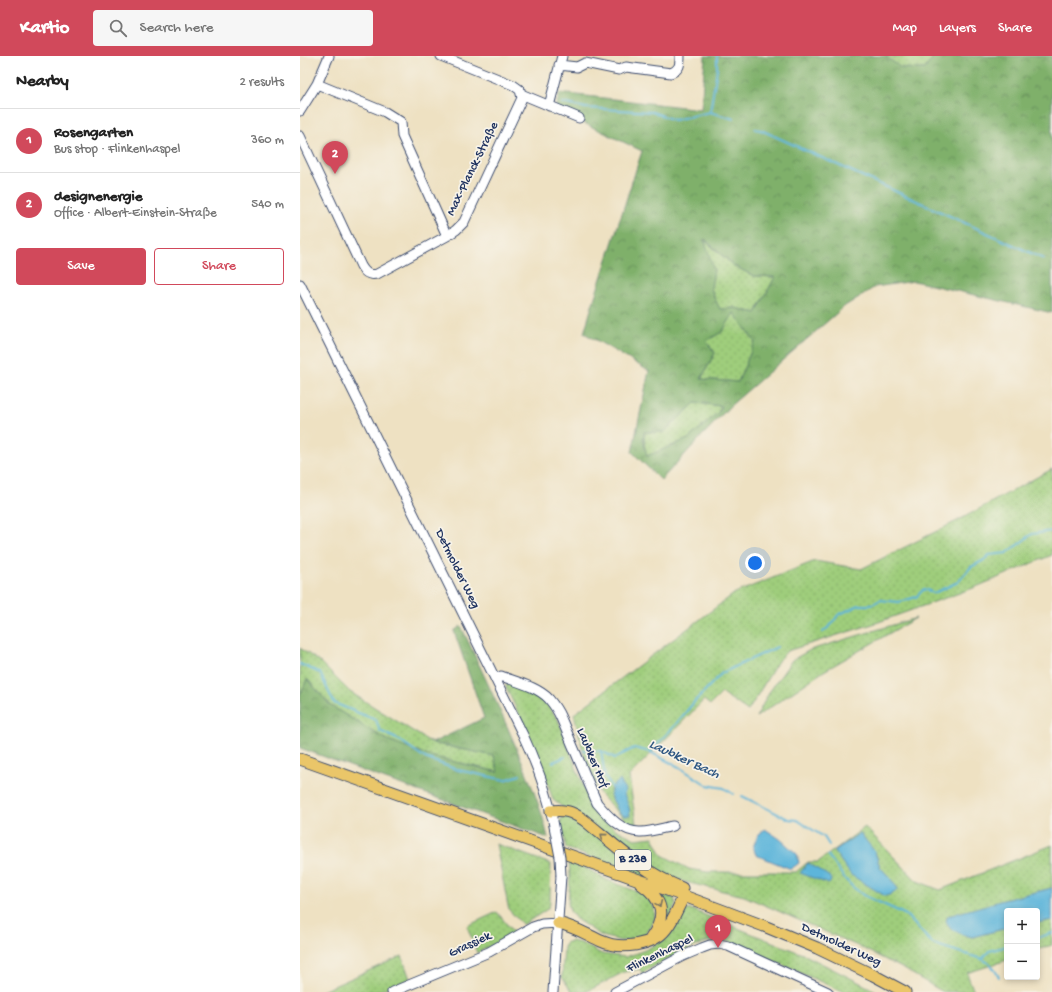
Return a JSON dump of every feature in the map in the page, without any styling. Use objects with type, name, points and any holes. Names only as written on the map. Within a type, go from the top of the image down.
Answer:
[{"type":"main road","name":"B 238","points":[[300,759],[718,909]]},
{"type":"main road","name":"B 238","points":[[552,816],[566,810],[575,814],[638,864],[671,883],[696,893],[718,909]]},
{"type":"main road","points":[[631,877],[654,895],[662,910],[661,919],[650,940]]},
{"type":"main road","points":[[558,924],[569,925],[601,941],[615,945],[629,946],[639,944],[661,934],[667,928],[684,896]]},
{"type":"main road","name":"Detmolder Weg","points":[[718,909],[817,948],[904,992]]},
{"type":"street","points":[[300,111],[317,84],[329,56]]},
{"type":"street","points":[[441,56],[514,85],[522,94],[580,118]]},
{"type":"street","points":[[549,106],[562,56]]},
{"type":"street","points":[[559,65],[577,67],[584,62],[619,70],[626,67],[671,73],[676,71],[680,65],[680,56]]},
{"type":"street","points":[[317,84],[385,112],[401,122],[402,136],[447,236]]},
{"type":"street","name":"Max-Planck-Straße","points":[[300,136],[361,266],[368,275],[373,275],[447,236],[464,222],[522,98],[522,94]]},
{"type":"street","name":"Detmolder Weg","points":[[300,284],[496,678],[532,754],[546,791],[560,858],[561,876],[553,992]]},
{"type":"street","name":"Laubker Hof","points":[[496,678],[501,676],[520,683],[533,688],[548,698],[561,718],[597,803],[606,814],[618,824],[635,832],[642,833],[673,826]]},
{"type":"street","name":"Grassiek","points":[[392,992],[489,952],[533,927],[542,924],[558,924]]},
{"type":"street","name":"Flinkenhaspel","points":[[615,992],[683,956],[710,945],[719,944],[728,946],[828,992]]},
{"type":"green space","points":[[705,56],[885,56],[901,68],[925,69],[934,56],[1052,56],[1052,313],[914,281],[875,287],[845,306],[730,406],[661,480],[632,452],[649,371],[584,333],[642,151],[555,109],[560,93],[701,109]],"holes":[[[704,239],[734,266],[754,276],[775,277],[756,313],[735,308],[720,309],[711,288],[714,270]],[[734,313],[755,342],[738,382],[701,379],[715,353],[706,341],[722,332]],[[695,403],[722,406],[718,413],[688,439],[647,456],[644,444],[644,432],[664,432]]]},
{"type":"green space","points":[[885,56],[934,56],[925,69],[901,68]]},
{"type":"green space","points":[[703,239],[734,266],[754,276],[775,277],[756,313],[735,308],[719,309],[711,288],[713,270]]},
{"type":"green space","points":[[734,312],[755,342],[738,382],[701,379],[715,353],[706,341],[722,332]]},
{"type":"green space","points":[[695,403],[722,406],[718,413],[688,439],[646,457],[644,432],[664,432]]},
{"type":"green space","points":[[1052,469],[1052,555],[976,587],[873,624],[787,651],[778,661],[748,711],[722,693],[710,705],[704,700],[629,776],[636,824],[628,823],[600,794],[585,759],[574,714],[735,593],[815,561],[861,569],[957,521]]},
{"type":"green space","points":[[916,618],[824,671],[756,717],[770,691],[792,660],[810,650]]},
{"type":"green space","points":[[461,626],[519,754],[539,806],[548,838],[300,748],[300,695],[307,679],[331,706],[385,739],[430,756],[498,772],[494,756],[432,743],[484,718],[454,631]]},
{"type":"green space","points":[[300,648],[320,662],[350,692],[432,743],[495,756],[499,772],[430,756],[385,739],[331,706],[307,679],[300,695]]},
{"type":"green space","points":[[507,683],[530,690],[544,701],[558,719],[578,773],[594,809],[615,829],[635,839],[653,837],[662,855],[689,869],[707,872],[796,872],[808,862],[818,862],[865,827],[917,881],[940,890],[1052,845],[1052,888],[1000,901],[961,934],[972,937],[1004,929],[1004,961],[967,973],[974,992],[943,992],[904,969],[860,947],[744,896],[685,882],[671,877],[642,862],[553,800],[541,762],[506,687]],"holes":[[[875,852],[880,867],[898,889],[889,895]]]},
{"type":"green space","points":[[563,817],[574,817],[651,876],[650,879],[566,848],[560,820]]},
{"type":"green space","points":[[496,844],[551,864],[549,907],[523,925],[509,910]]},
{"type":"green space","points":[[569,861],[586,868],[607,880],[643,894],[654,907],[655,918],[645,935],[634,940],[621,941],[602,936],[576,919],[570,911],[568,903],[570,877]]},
{"type":"green space","points":[[658,893],[674,898],[676,904],[664,926]]},
{"type":"green space","points":[[690,909],[805,955],[878,992],[844,992],[724,940],[710,941],[682,951],[642,973],[640,969],[624,972],[586,992],[572,992],[562,977],[564,947],[567,942],[571,941],[581,943],[602,954],[626,957],[645,950],[664,940],[674,928],[683,912]]},
{"type":"green space","points":[[497,912],[513,932],[510,936],[477,953],[467,926]]},
{"type":"green space","points":[[1052,920],[1052,945],[1040,949],[1040,944],[1040,922]]},
{"type":"green space","points":[[402,956],[410,979],[377,992],[320,992]]},
{"type":"water","points":[[620,780],[625,790],[624,794],[629,807],[630,816],[624,816],[619,812],[610,795],[612,787]]},
{"type":"water","points":[[765,829],[780,839],[797,854],[799,863],[791,869],[756,855],[753,847],[758,835]]},
{"type":"water","points":[[860,833],[875,852],[880,867],[898,889],[889,895],[885,896],[851,875],[834,851]]},
{"type":"water","points":[[808,863],[830,877],[831,881],[829,884],[800,873]]},
{"type":"water","points":[[1052,888],[1052,920],[1040,922],[1040,908],[1004,908],[1004,929],[972,937],[961,934],[950,928],[946,921],[948,916]]},
{"type":"waterway","points":[[710,112],[717,69],[717,56]]},
{"type":"waterway","points":[[562,103],[586,108],[652,112],[674,120],[710,112],[734,119]]},
{"type":"waterway","points":[[755,129],[761,130],[1044,259]]},
{"type":"waterway","points":[[823,632],[832,624],[838,615],[859,605],[871,605],[880,600],[899,602],[916,597],[924,589],[934,593],[958,582],[971,567],[984,560],[989,555],[1007,553],[1032,534],[1052,531]]},
{"type":"waterway","points":[[650,752],[722,673],[777,647]]},
{"type":"waterway","name":"Laubker Bach","points":[[300,664],[320,673],[334,703],[376,720],[380,731],[401,741],[425,758],[458,770],[505,780],[520,775]]},
{"type":"waterway","name":"Laubker Bach","points":[[583,750],[601,751],[615,758],[634,748],[650,752],[679,767],[707,785],[724,788],[733,794]]},
{"type":"waterway","points":[[601,751],[605,777],[612,787]]},
{"type":"waterway","name":"Laubker Bach","points":[[553,762],[565,757]]},
{"type":"waterway","name":"Laubker Bach","points":[[742,796],[788,819],[797,820],[824,837],[829,845]]},
{"type":"waterway","name":"Laubker Bach","points":[[828,855],[845,879],[853,887],[863,895],[906,915],[933,944],[982,959],[989,951],[1004,947]]},
{"type":"waterway","name":"Laubker Bach","points":[[1040,937],[1052,933]]},
{"type":"waterway","points":[[982,959],[994,969],[999,977]]},
{"type":"place","name":"designenergie","points":[[335,174]]},
{"type":"place","name":"Rosengarten","points":[[718,948]]}]
